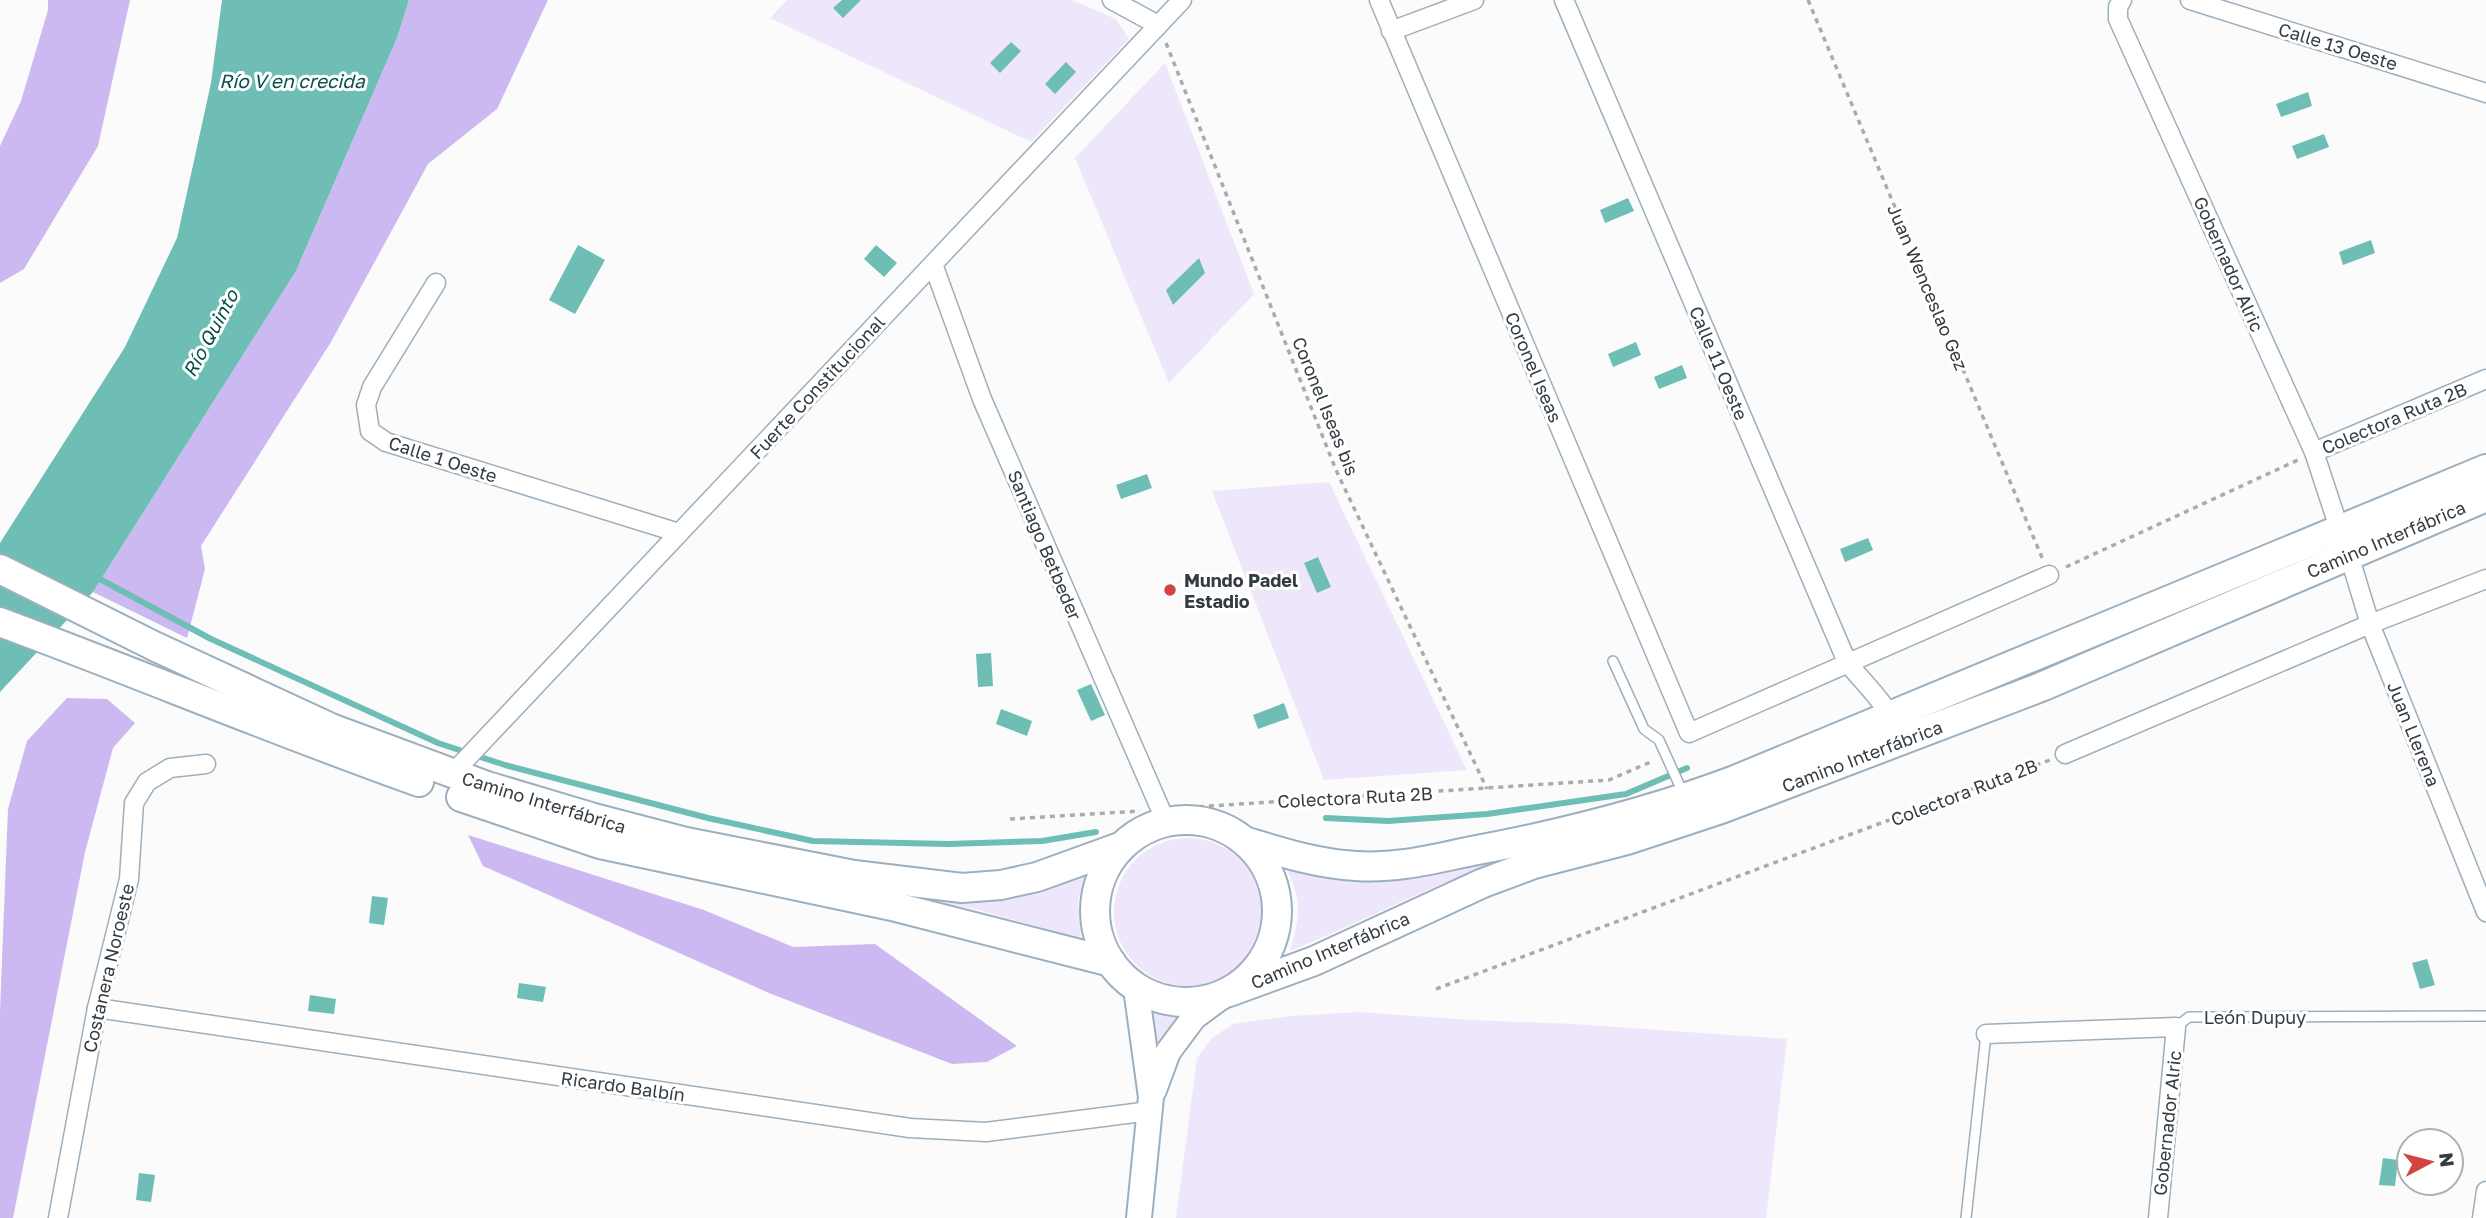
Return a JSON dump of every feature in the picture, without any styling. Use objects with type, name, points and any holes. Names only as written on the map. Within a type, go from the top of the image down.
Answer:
[{"type":"main road","name":"Camino Interfábrica","points":[[2486,469],[2344,543],[2003,702],[1721,809],[1627,840],[1534,864],[1483,883],[1314,961],[1227,993],[1188,1003],[1161,999],[1136,988],[1111,962],[1098,934],[1095,903],[1103,873],[1121,847],[1161,813],[1223,827],[1247,842],[1316,863],[1358,867],[1402,866],[1536,839],[1629,816],[1685,798],[1890,715],[2344,543],[2486,497]]},
{"type":"main road","name":"Camino Interfábrica","points":[[0,569],[154,646],[331,728],[452,774],[594,818],[686,842],[854,876],[962,888],[1037,877],[1121,847]]},
{"type":"main road","name":"Camino Interfábrica","points":[[0,622],[150,678],[327,749],[600,844],[892,906],[1111,962]]},
{"type":"main road","name":"Camino Interfábrica","points":[[1227,993],[1258,968],[1272,944],[1278,916],[1275,889],[1265,863],[1247,842]]},
{"type":"main road","points":[[1136,988],[1150,1104],[1139,1218]]},
{"type":"main road","points":[[1150,1104],[1168,1052],[1194,1017],[1227,993]]},
{"type":"street","points":[[1112,0],[1158,25]]},
{"type":"street","name":"Fuerte Constitucional","points":[[452,774],[1182,0]]},
{"type":"street","name":"Coronel Iseas","points":[[1379,0],[1689,733],[1847,662]]},
{"type":"street","points":[[1391,31],[1474,0]]},
{"type":"street","name":"Calle 11 Oeste","points":[[1564,0],[1847,662],[1864,684],[1880,698],[1890,715]]},
{"type":"street","name":"Gobernador Alric","points":[[2122,0],[2118,7],[2118,19],[2314,452],[2344,543]]},
{"type":"street","name":"Calle 13 Oeste","points":[[2190,0],[2486,93]]},
{"type":"street","name":"Santiago Betbeder","points":[[933,264],[982,398],[1161,813]]},
{"type":"street","name":"Calle 1 Oeste","points":[[436,283],[372,387],[366,405],[370,431],[386,442],[679,533]]},
{"type":"street","name":"Colectora Ruta 2B","points":[[2314,452],[2486,379]]},
{"type":"street","name":"Juan Llerena","points":[[2344,543],[2370,624],[2486,912]]},
{"type":"street","points":[[1847,662],[2049,575]]},
{"type":"street","points":[[2065,754],[2370,624],[2486,579]]},
{"type":"street","name":"Costanera Noroeste","points":[[58,1218],[97,1008],[129,880],[134,803],[147,782],[170,768],[206,764]]},
{"type":"street","name":"Ricardo Balbín","points":[[97,1008],[910,1128],[986,1132],[1150,1104]]},
{"type":"street","name":"Gobernador Alric","points":[[2158,1218],[2176,1027]]},
{"type":"street","name":"León Dupuy","points":[[1986,1034],[2176,1027]]},
{"type":"street","points":[[2482,1218],[2486,1191]]},
{"type":"lane","points":[[1613,661],[1644,729],[1659,740],[1685,798]]},
{"type":"lane","name":"León Dupuy","points":[[2176,1027],[2189,1017],[2486,1016]]},
{"type":"lane","points":[[1966,1218],[1986,1034]]},
{"type":"path","name":"Juan Wenceslao Gez","points":[[1808,0],[2049,575]]},
{"type":"path","name":"Coronel Iseas bis","points":[[1158,25],[1336,470],[1487,789]]},
{"type":"path","name":"Colectora Ruta 2B","points":[[2049,575],[2314,452]]},
{"type":"path","name":"Colectora Ruta 2B","points":[[1436,989],[2065,754]]},
{"type":"path","name":"Colectora Ruta 2B","points":[[1010,819],[1161,813],[1609,780],[1657,760]]},
{"type":"shaded area","points":[[48,0],[130,0],[98,146],[24,269],[0,283],[0,146],[21,101],[48,10]]},
{"type":"shaded area","points":[[409,0],[548,0],[497,109],[428,164],[331,342],[201,546],[205,569],[187,638],[93,592],[296,271],[397,38]]},
{"type":"shaded area","points":[[787,0],[1072,0],[1116,19],[1129,39],[1031,142],[770,18]]},
{"type":"shaded area","points":[[1165,63],[1254,294],[1169,383],[1075,158]]},
{"type":"shaded area","points":[[1329,482],[1467,770],[1324,780],[1212,491]]},
{"type":"shaded area","points":[[172,666],[416,769],[903,889],[1090,866],[1078,899],[1081,939],[978,910],[750,864],[412,771],[168,672]]},
{"type":"shaded area","points":[[67,698],[107,699],[135,723],[113,748],[85,852],[13,1218],[0,1218],[0,1011],[8,809],[27,741]]},
{"type":"shaded area","points":[[1620,832],[1491,865],[1290,951],[1298,907],[1285,865]]},
{"type":"shaded area","points":[[468,835],[704,910],[793,947],[875,944],[1017,1046],[987,1062],[952,1064],[769,993],[483,866]]},
{"type":"shaded area","points":[[1188,838],[1216,844],[1240,860],[1256,884],[1262,912],[1256,940],[1240,964],[1216,980],[1188,986],[1160,980],[1136,964],[1120,940],[1114,912],[1120,884],[1136,860],[1160,844]]},
{"type":"shaded area","points":[[1148,1004],[1189,1009],[1155,1067],[1156,1034]]},
{"type":"shaded area","points":[[1359,1012],[1787,1039],[1766,1218],[1176,1218],[1197,1058],[1211,1039],[1233,1024],[1291,1016]]},
{"type":"water","name":"Río V en crecida","points":[[222,0],[409,0],[397,38],[296,271],[93,592],[0,692],[0,543],[125,347],[177,238],[211,83]]},
{"type":"water","points":[[842,0],[861,0],[843,18],[833,8]]},
{"type":"water","points":[[1011,42],[1021,51],[1000,73],[990,63]]},
{"type":"water","points":[[1066,62],[1076,72],[1055,94],[1045,84]]},
{"type":"water","points":[[2308,92],[2312,106],[2281,117],[2276,104]]},
{"type":"water","points":[[2324,134],[2329,147],[2297,159],[2292,146]]},
{"type":"water","points":[[1628,198],[1634,211],[1605,223],[1600,210]]},
{"type":"water","points":[[2371,240],[2375,253],[2343,265],[2339,252]]},
{"type":"water","points":[[578,245],[605,260],[575,314],[549,300]]},
{"type":"water","points":[[876,245],[897,263],[884,277],[864,259]]},
{"type":"water","points":[[1199,258],[1205,273],[1173,305],[1166,290]]},
{"type":"water","points":[[1636,342],[1641,355],[1613,367],[1608,354]]},
{"type":"water","points":[[1682,365],[1687,378],[1659,389],[1654,377]]},
{"type":"water","points":[[1147,474],[1152,488],[1121,499],[1116,485]]},
{"type":"water","points":[[1868,538],[1873,550],[1845,562],[1840,549]]},
{"type":"water","points":[[1318,557],[1331,587],[1317,593],[1304,563]]},
{"type":"water","points":[[991,653],[993,686],[978,687],[976,654]]},
{"type":"water","points":[[1091,684],[1105,715],[1091,721],[1077,690]]},
{"type":"water","points":[[1284,703],[1289,718],[1258,729],[1253,715]]},
{"type":"water","points":[[1001,709],[1032,721],[1027,736],[996,724]]},
{"type":"water","points":[[372,896],[388,898],[384,925],[369,923]]},
{"type":"water","points":[[2427,959],[2435,985],[2420,989],[2412,963]]},
{"type":"water","points":[[519,983],[546,987],[543,1002],[517,998]]},
{"type":"water","points":[[310,995],[336,999],[334,1014],[308,1011]]},
{"type":"water","points":[[2383,1158],[2395,1160],[2395,1186],[2379,1185]]},
{"type":"water","points":[[139,1173],[155,1175],[151,1202],[136,1200]]},
{"type":"waterway","points":[[96,577],[211,639],[438,743],[505,765],[708,818],[813,841],[948,844],[1042,841],[1096,832]]},
{"type":"waterway","points":[[1326,818],[1388,821],[1487,814],[1626,794],[1687,768]]},
{"type":"place","name":"Mundo Padel Estadio","points":[[1170,590]]},
{"type":"water label","name":"Río Quinto","points":[[210,333]]}]
